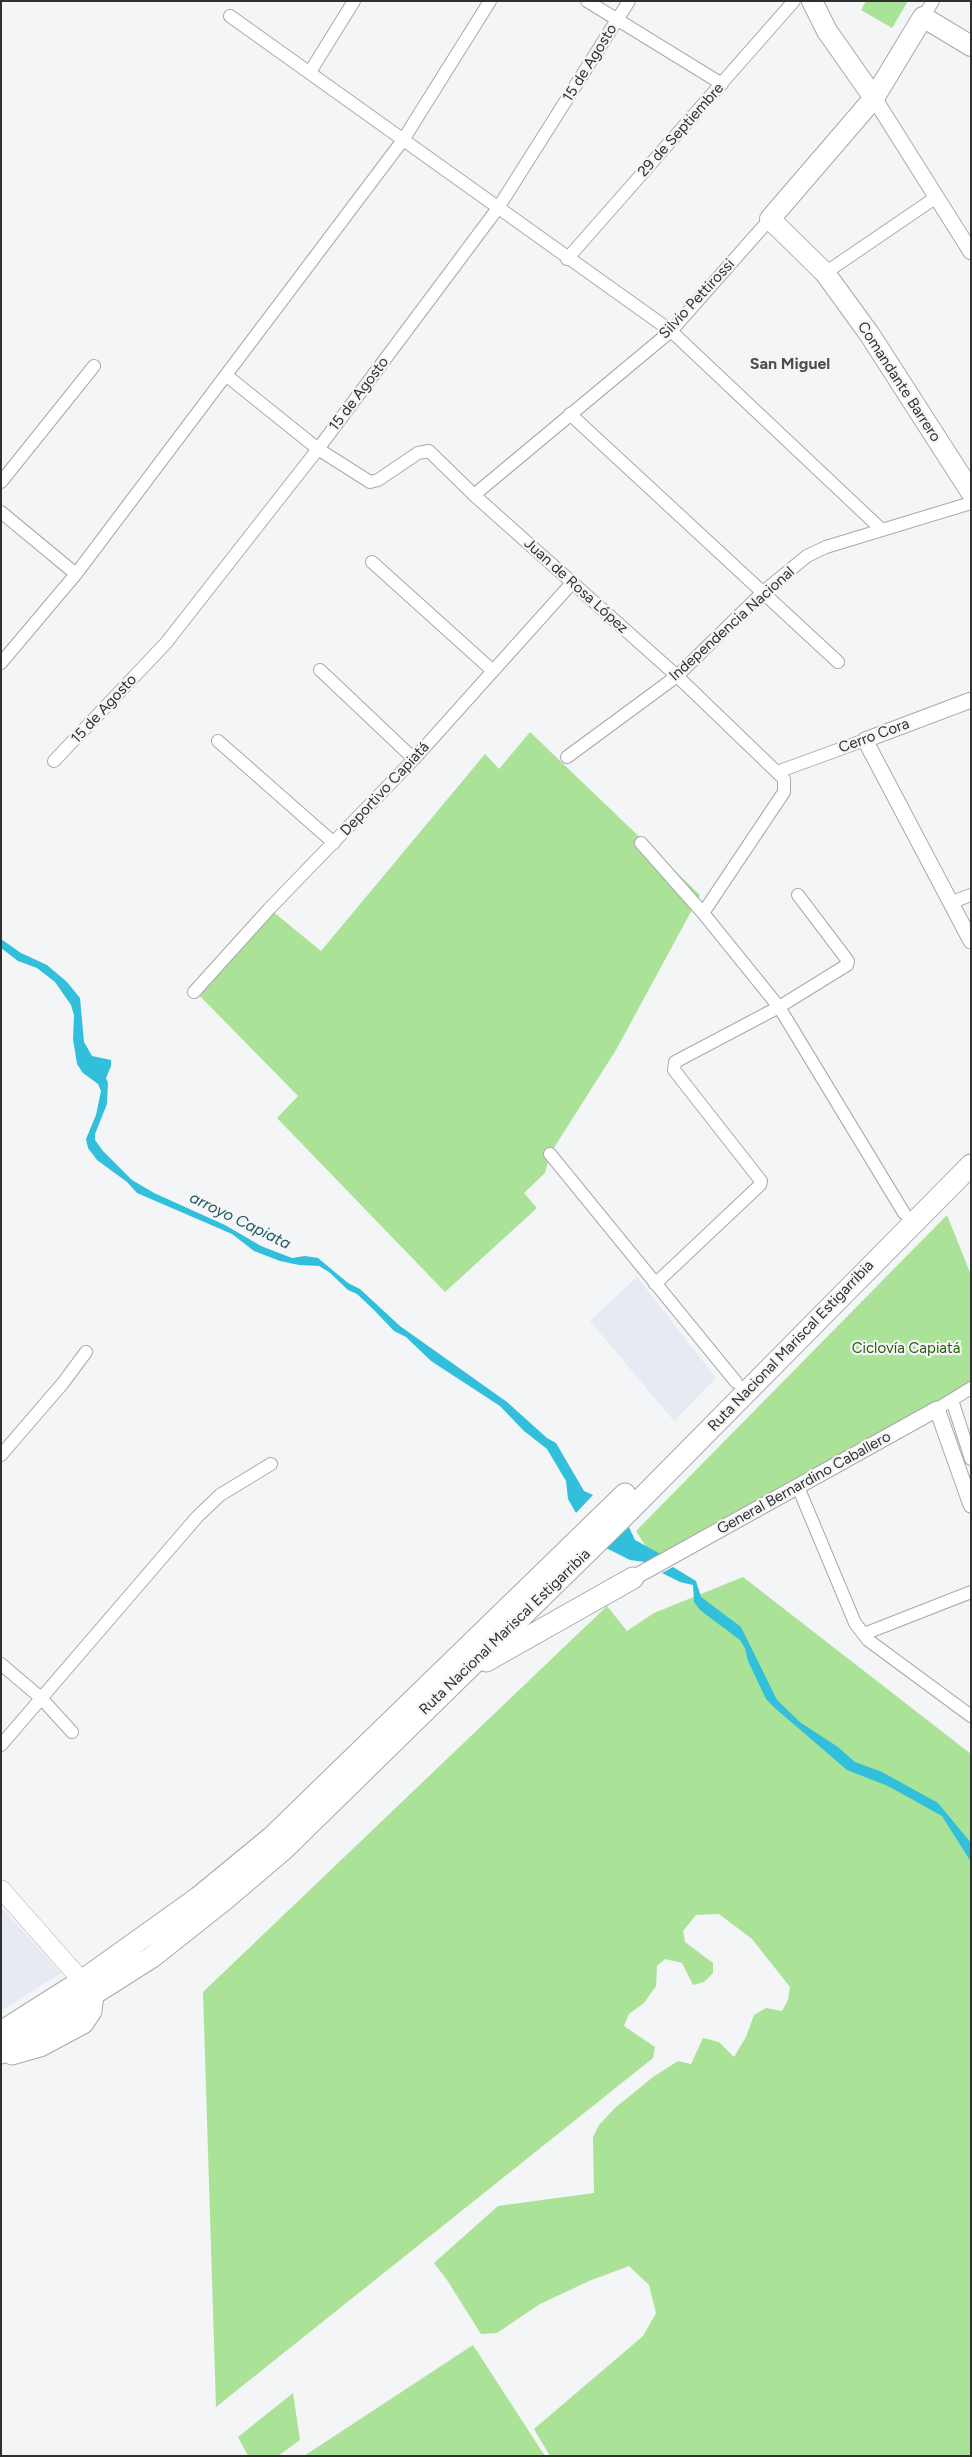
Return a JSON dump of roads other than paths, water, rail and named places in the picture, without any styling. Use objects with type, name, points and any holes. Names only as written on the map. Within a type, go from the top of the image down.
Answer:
[{"type":"highway","name":"Ruta Nacional Mariscal Estigarribia","points":[[621,1509],[736,1382],[944,1173],[971,1150]]},
{"type":"highway","name":"Ruta Nacional Mariscal Estigarribia","points":[[1,2055],[272,1838],[586,1543],[971,1165]]},
{"type":"highway","name":"Ruta Nacional Mariscal Estigarribia","points":[[1,2032],[88,1987],[152,1957],[224,1900],[284,1849],[455,1682],[586,1543]]},
{"type":"highway","points":[[455,1682],[485,1662],[633,1578]]},
{"type":"main road","points":[[798,1],[827,31]]},
{"type":"main road","points":[[812,1],[827,31],[874,98]]},
{"type":"main road","points":[[928,9],[971,46]]},
{"type":"main road","name":"Silvio Pettirossi","points":[[770,219],[874,98],[928,9]]},
{"type":"main road","name":"Comandante Barrero","points":[[770,219],[825,274],[870,335],[971,492]]},
{"type":"main road","points":[[1,1889],[88,1987]]},
{"type":"street","points":[[310,72],[354,1]]},
{"type":"street","points":[[1,663],[76,574],[403,140],[490,1]]},
{"type":"street","points":[[586,1],[722,84]]},
{"type":"street","name":"15 de Agosto","points":[[54,761],[166,643],[318,449],[498,208],[629,1]]},
{"type":"street","name":"29 de Septiembre","points":[[567,258],[794,1]]},
{"type":"street","points":[[230,16],[670,331],[882,530]]},
{"type":"street","points":[[874,98],[935,198],[971,252]]},
{"type":"street","points":[[825,274],[935,198]]},
{"type":"street","name":"Silvio Pettirossi","points":[[474,495],[670,331],[770,219]]},
{"type":"street","points":[[1,482],[94,366]]},
{"type":"street","points":[[227,376],[318,449]]},
{"type":"street","points":[[570,414],[838,662]]},
{"type":"street","name":"Juan de Rosa López","points":[[318,449],[370,482],[378,480],[418,453],[429,451],[474,495],[677,676],[776,772]]},
{"type":"street","name":"Independencia Nacional","points":[[567,757],[677,676],[763,592],[807,556],[826,547],[971,503]]},
{"type":"street","points":[[1,512],[76,574]]},
{"type":"street","points":[[372,562],[493,671]]},
{"type":"street","name":"Deportivo Capiatá","points":[[194,992],[269,909],[414,759],[572,582]]},
{"type":"street","points":[[320,670],[414,759]]},
{"type":"street","name":"Cerro Cora","points":[[776,772],[971,700]]},
{"type":"street","points":[[865,740],[971,941]]},
{"type":"street","points":[[218,741],[334,843]]},
{"type":"street","points":[[703,913],[784,792],[784,779],[776,772]]},
{"type":"street","points":[[641,843],[703,913],[779,1007],[904,1213]]},
{"type":"street","points":[[656,1284],[760,1186],[761,1181],[674,1070],[675,1062],[779,1007],[847,965],[848,961],[798,895]]},
{"type":"street","points":[[952,902],[971,895]]},
{"type":"street","points":[[550,1154],[736,1382]]},
{"type":"street","points":[[1,1455],[63,1383],[86,1352]]},
{"type":"street","points":[[971,1388],[937,1409],[971,1505]]},
{"type":"street","points":[[952,1400],[970,1457]]},
{"type":"street","name":"General Bernardino Caballero","points":[[633,1578],[937,1409]]},
{"type":"street","points":[[1,1745],[198,1517],[220,1495],[271,1464]]},
{"type":"street","points":[[798,1487],[855,1623],[864,1634],[971,1716]]},
{"type":"street","points":[[864,1634],[971,1592]]},
{"type":"street","points":[[1,1664],[41,1698],[72,1732]]},
{"type":"water","points":[[1,939],[21,953],[47,965],[67,982],[80,998],[84,1042],[92,1056],[111,1060],[111,1066],[106,1078],[108,1083],[107,1104],[95,1134],[95,1140],[103,1151],[132,1180],[154,1193],[225,1225],[261,1246],[292,1258],[305,1256],[318,1258],[348,1283],[360,1289],[400,1326],[507,1402],[547,1438],[556,1443],[584,1491],[593,1495],[576,1513],[568,1499],[566,1481],[547,1449],[524,1431],[500,1406],[431,1361],[406,1337],[394,1331],[357,1294],[348,1290],[329,1272],[319,1266],[299,1265],[280,1261],[254,1251],[232,1234],[137,1193],[127,1182],[97,1160],[88,1148],[86,1139],[96,1115],[101,1091],[98,1084],[83,1073],[77,1064],[73,1039],[74,1015],[71,1005],[55,982],[37,968],[18,961],[1,948]]},
{"type":"water","points":[[629,1527],[635,1540],[666,1557],[653,1563],[630,1560],[606,1548]]},
{"type":"water","points":[[673,1567],[696,1581],[701,1597],[741,1627],[777,1700],[801,1723],[838,1747],[855,1762],[882,1772],[938,1803],[971,1843],[971,1862],[942,1816],[888,1786],[847,1770],[776,1709],[766,1699],[740,1640],[700,1610],[694,1602],[693,1585],[680,1582],[662,1573]]},
{"type":"district","name":"San Miguel","points":[[790,364]]},
{"type":"water label","name":"arroyo Capiata","points":[[240,1221]]},
{"type":"park label","name":"Ciclovía Capiatá","points":[[906,1349]]}]
